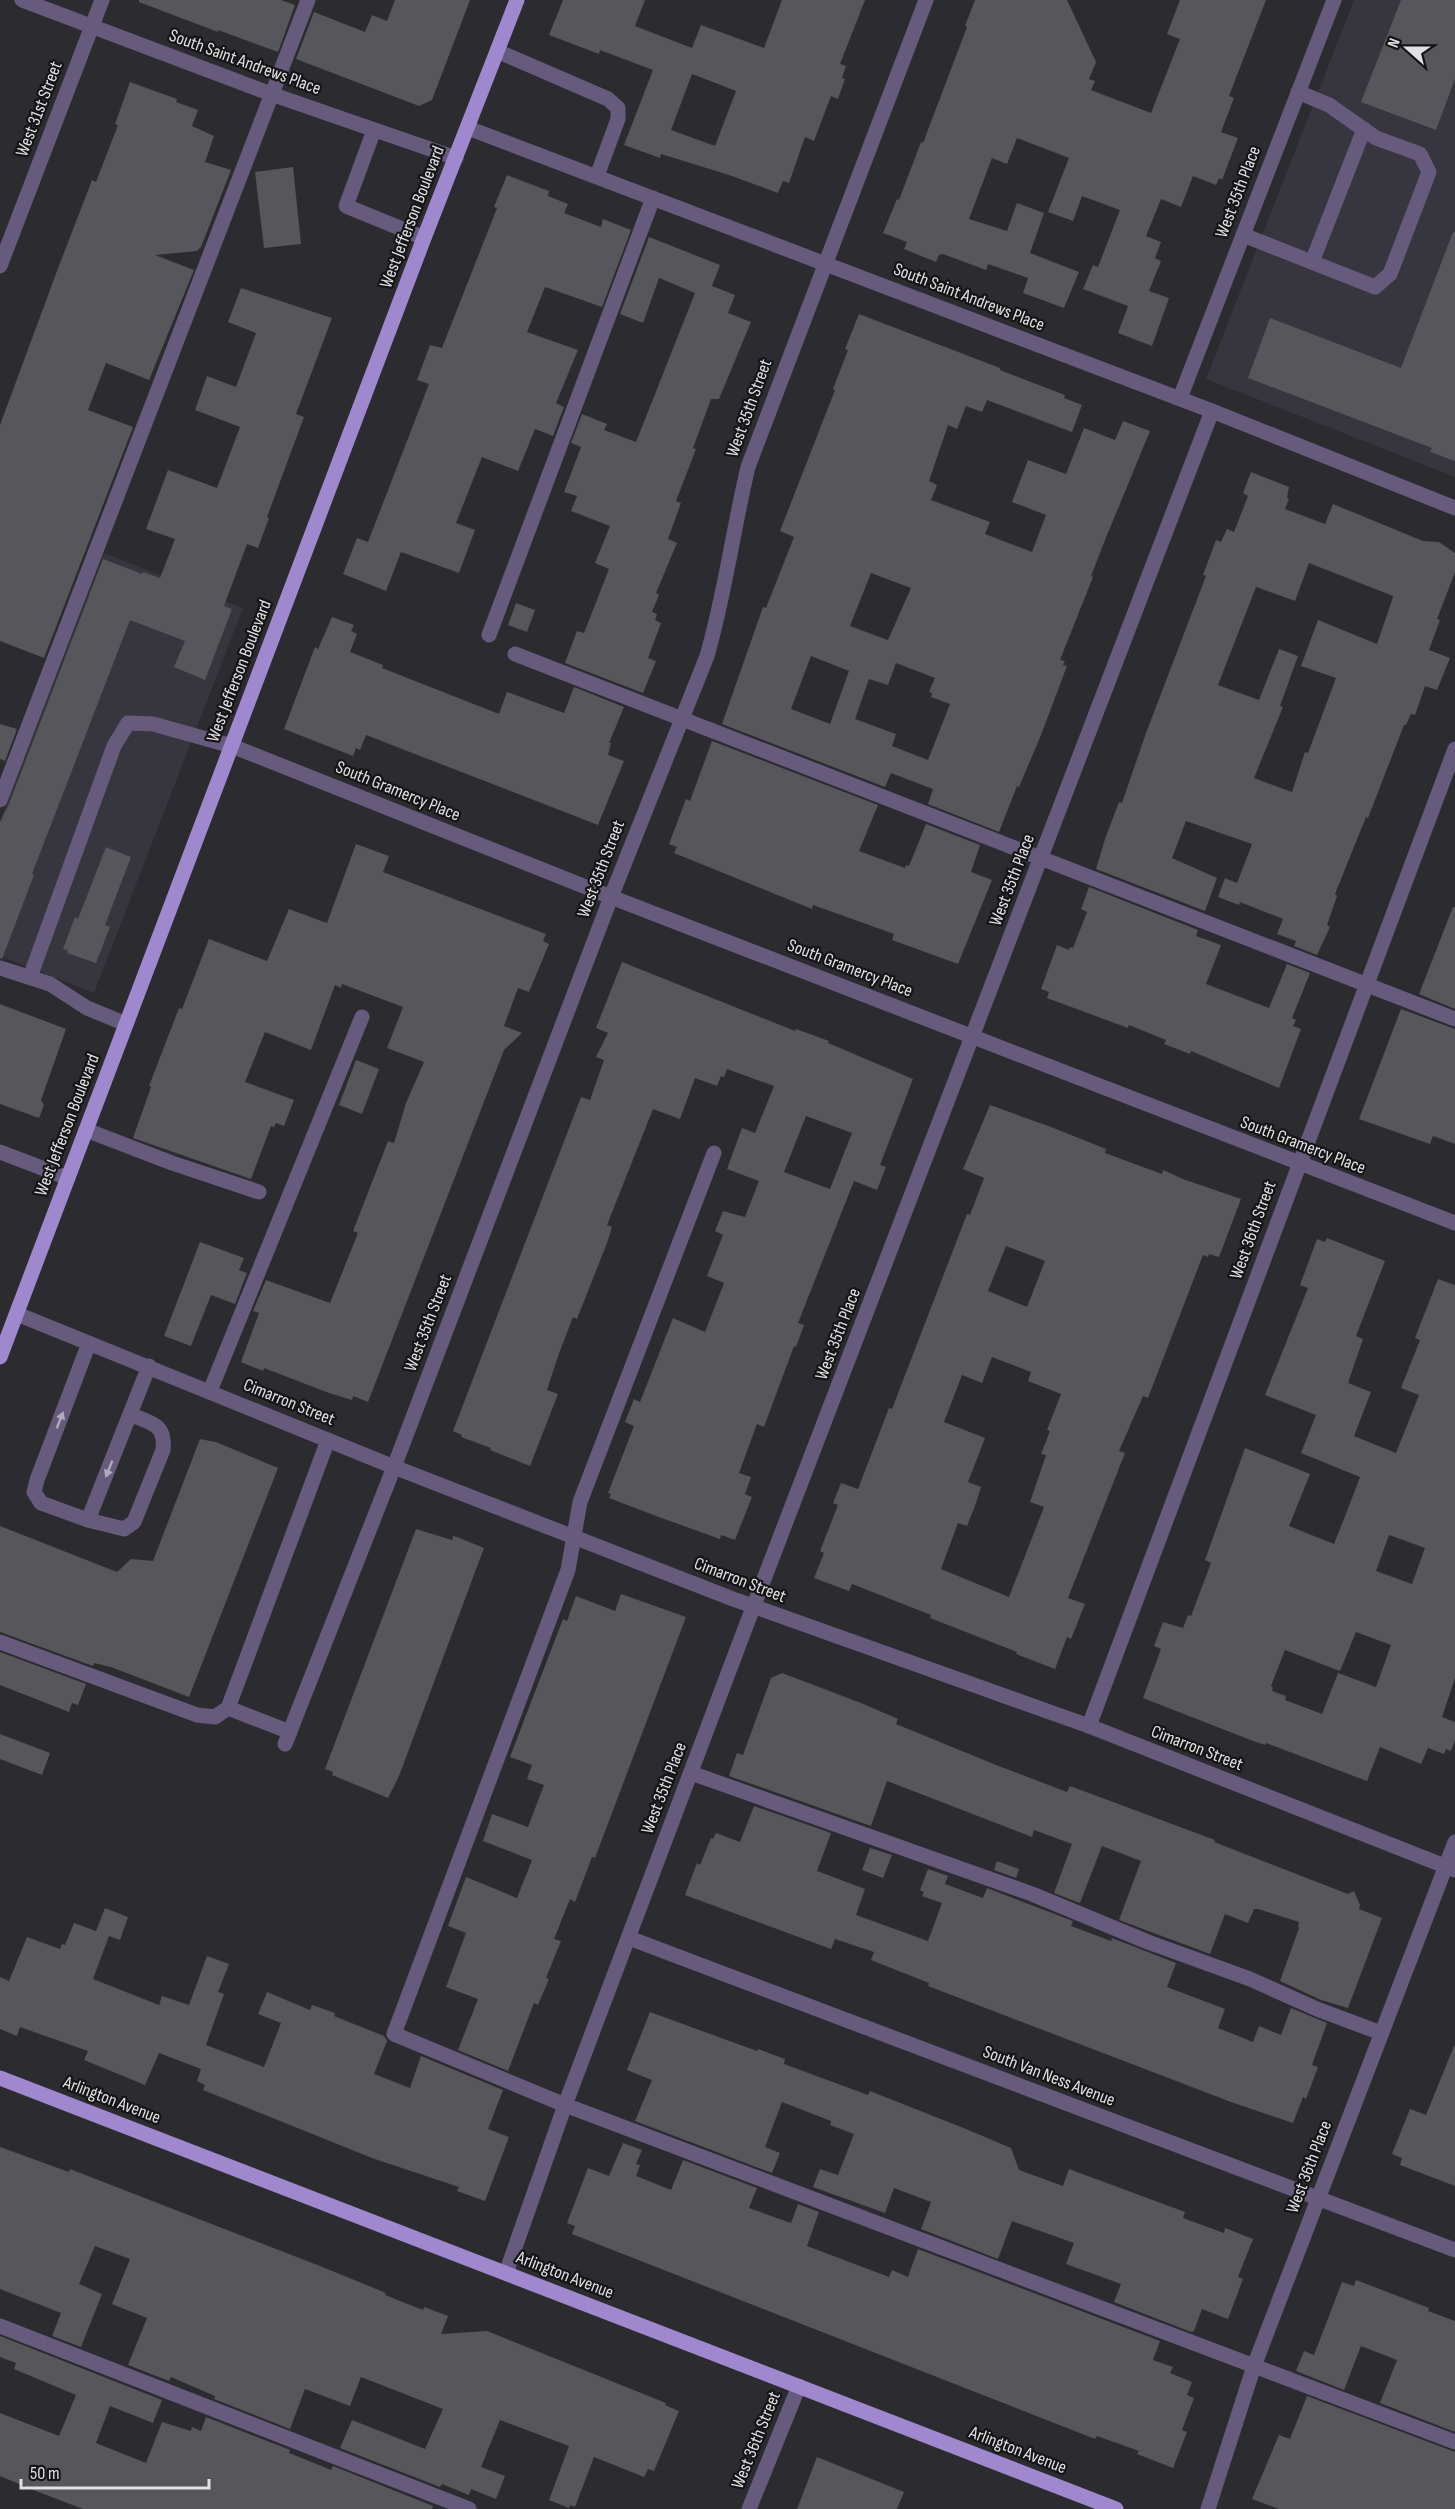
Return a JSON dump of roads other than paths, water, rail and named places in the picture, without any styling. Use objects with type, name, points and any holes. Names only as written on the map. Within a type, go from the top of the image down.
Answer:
[{"type":"main road","name":"West Jefferson Boulevard","points":[[0,1357],[424,238],[517,0]]},
{"type":"main road","name":"Arlington Avenue","points":[[0,2078],[1116,2509]]},
{"type":"street","name":"South Saint Andrews Place","points":[[22,0],[271,94],[456,158]]},
{"type":"street","name":"West 31st Street","points":[[0,266],[102,0]]},
{"type":"street","points":[[0,800],[308,0]]},
{"type":"street","name":"West 35th Street","points":[[228,1708],[288,1738],[611,897],[707,656],[717,620],[737,511],[748,467],[926,0]]},
{"type":"street","name":"West 35th Place","points":[[1180,398],[1334,0]]},
{"type":"street","points":[[497,51],[608,99],[618,108],[618,119],[597,176]]},
{"type":"street","points":[[1243,235],[1375,287],[1390,274],[1428,172],[1420,154],[1376,138],[1329,105],[1298,93]]},
{"type":"street","name":"South Saint Andrews Place","points":[[468,128],[1180,398],[1455,508]]},
{"type":"street","points":[[1312,262],[1364,129]]},
{"type":"street","points":[[374,130],[346,206],[424,238]]},
{"type":"street","points":[[489,635],[653,198]]},
{"type":"street","name":"West 35th Place","points":[[506,2273],[565,2105],[1212,411]]},
{"type":"street","points":[[515,654],[1365,986],[1455,1019]]},
{"type":"street","name":"South Gramercy Place","points":[[30,977],[114,746],[128,723],[153,724],[232,746],[611,897],[1455,1223]]},
{"type":"street","name":"West 36th Street","points":[[1089,1726],[1455,749]]},
{"type":"street","points":[[0,968],[50,984],[87,1008],[126,1024]]},
{"type":"street","points":[[210,1391],[362,1017]]},
{"type":"street","points":[[86,1130],[172,1163],[259,1192]]},
{"type":"street","points":[[0,1152],[68,1178]]},
{"type":"street","points":[[714,1153],[580,1502],[568,1570],[394,2034],[565,2105],[1455,2442]]},
{"type":"street","name":"Cimarron Street","points":[[16,1314],[394,1467],[754,1607],[1089,1726],[1450,1868]]},
{"type":"street","points":[[89,1343],[34,1492],[41,1503],[110,1527],[124,1529],[135,1522],[163,1450],[164,1437],[157,1426],[131,1415]]},
{"type":"street","points":[[88,1520],[149,1366]]},
{"type":"street","points":[[0,1642],[197,1715],[215,1717],[228,1708],[328,1440]]},
{"type":"street","points":[[691,1773],[1032,1894],[1381,2033]]},
{"type":"street","name":"West 36th Place","points":[[1208,2509],[1254,2366],[1381,2033],[1450,1868],[1455,1842]]},
{"type":"street","name":"South Van Ness Avenue","points":[[630,1938],[1455,2250]]},
{"type":"street","points":[[0,2326],[469,2509]]},
{"type":"street","name":"West 36th Street","points":[[749,2509],[799,2386]]}]
